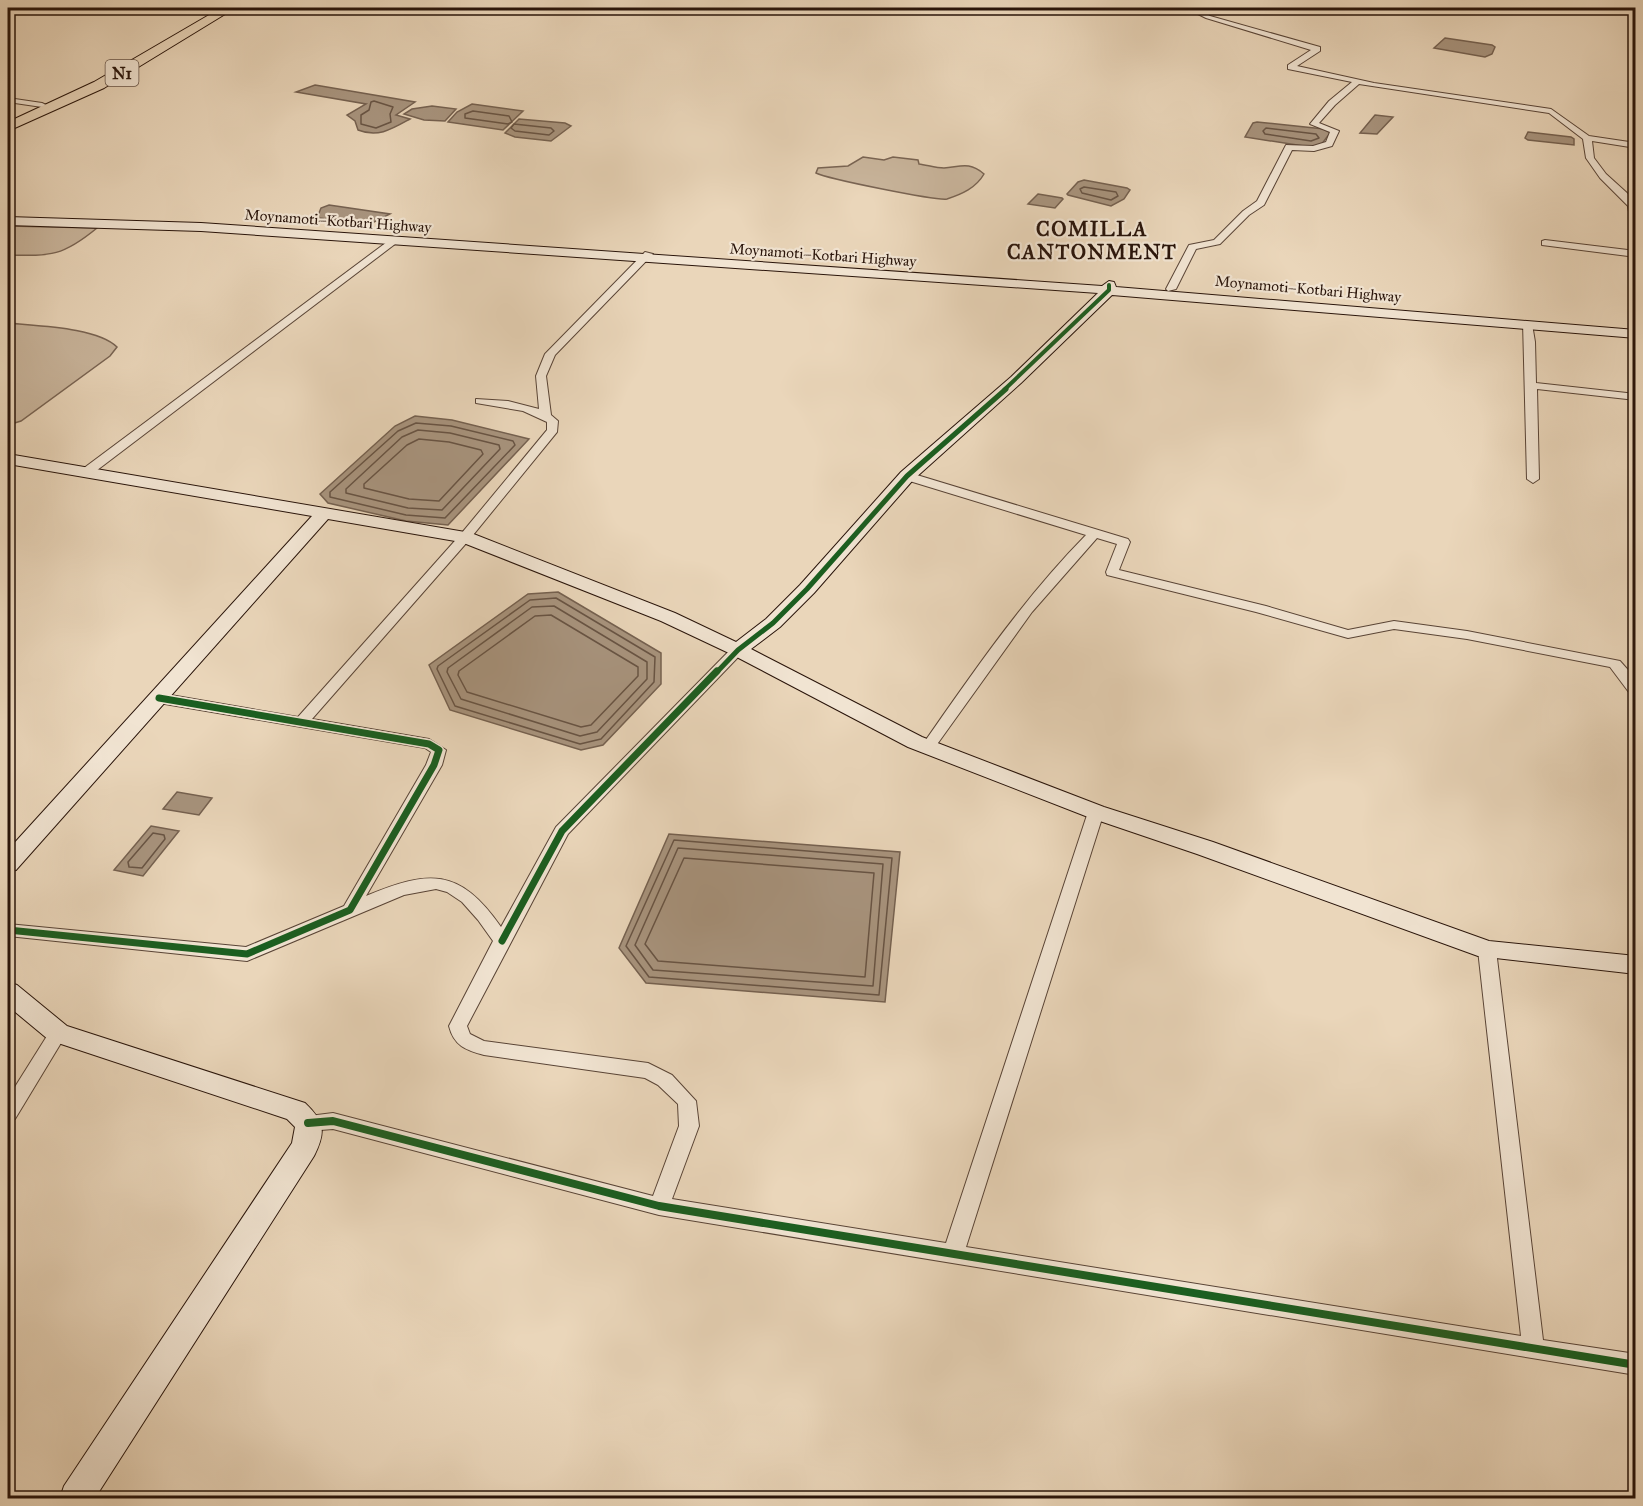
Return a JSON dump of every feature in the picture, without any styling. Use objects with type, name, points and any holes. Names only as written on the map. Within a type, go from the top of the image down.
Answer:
[{"type":"highway","name":"N1","points":[[8,120],[97,77],[217,8]]},
{"type":"highway","name":"N1","points":[[8,127],[99,85],[229,8]]},
{"type":"main road","name":"Moynamoti–Kotbari Highway","points":[[8,215],[203,225],[394,241],[1171,290],[1635,327]]},
{"type":"main road","name":"Moynamoti–Kotbari Highway","points":[[8,221],[307,228],[647,257]]},
{"type":"main road","name":"Moynamoti–Kotbari Highway","points":[[1109,287],[1635,334]]},
{"type":"main road","points":[[738,650],[773,623],[807,590],[866,520],[907,476],[1016,380],[1109,287]]},
{"type":"main road","points":[[8,459],[465,537],[668,617],[928,747],[1096,812],[1205,848],[1487,950],[1635,965]]},
{"type":"main road","points":[[8,864],[324,513]]},
{"type":"main road","points":[[8,992],[58,1033],[296,1111],[308,1123],[308,1137],[304,1148],[76,1498]]},
{"type":"street","points":[[1200,8],[1200,13],[1208,17],[1317,49],[1289,66],[1357,82],[1551,111],[1587,138],[1635,146]]},
{"type":"street","points":[[1171,290],[1192,246],[1217,242],[1246,213],[1261,203],[1289,147],[1314,149],[1329,144],[1335,131],[1314,124],[1332,103],[1357,82]]},
{"type":"street","points":[[8,100],[42,105]]},
{"type":"street","points":[[1587,138],[1590,158],[1603,176],[1624,195],[1632,206],[1635,223]]},
{"type":"street","points":[[88,471],[394,241]]},
{"type":"street","points":[[1545,243],[1635,254]]},
{"type":"street","points":[[545,416],[541,376],[550,354],[647,257]]},
{"type":"street","points":[[1527,324],[1532,386],[1533,479]]},
{"type":"street","points":[[1532,386],[1567,387],[1635,397]]},
{"type":"street","points":[[303,722],[465,537],[553,430],[552,421],[545,416],[518,406],[480,401]]},
{"type":"street","points":[[907,476],[1124,542],[1112,572],[1262,609],[1348,634],[1394,625],[1467,635],[1615,664],[1633,685],[1635,692]]},
{"type":"street","points":[[928,747],[997,646],[1059,568],[1095,533]]},
{"type":"street","points":[[659,1206],[689,1126],[687,1101],[665,1080],[648,1071],[483,1048],[460,1038],[458,1026],[562,831],[738,650]]},
{"type":"street","points":[[159,698],[429,744],[439,750],[434,765],[350,910]]},
{"type":"street","points":[[954,1254],[1096,812]]},
{"type":"street","points":[[8,930],[247,954],[397,890],[427,882],[450,885],[471,899],[502,941]]},
{"type":"street","points":[[1487,950],[1533,1348]]},
{"type":"street","points":[[8,1113],[58,1033]]},
{"type":"street","points":[[308,1123],[333,1121],[659,1206],[1635,1365]]},
{"type":"shaded area","points":[[863,157],[884,160],[893,157],[918,160],[919,164],[941,168],[969,166],[984,174],[968,190],[947,199],[939,199],[882,189],[816,173],[818,168],[848,166]]},
{"type":"shaded area","points":[[8,226],[97,228],[66,249],[47,254],[8,255]]},
{"type":"shaded area","points":[[8,323],[81,331],[108,340],[117,347],[110,356],[21,421],[8,425]]},
{"type":"water","points":[[1445,38],[1495,47],[1492,54],[1485,57],[1434,48]]},
{"type":"water","points":[[315,85],[415,102],[396,115],[410,119],[385,131],[365,132],[358,130],[355,121],[347,115],[366,104],[296,92]]},
{"type":"water","points":[[472,104],[523,111],[503,130],[448,122],[457,112]]},
{"type":"water","points":[[432,106],[456,109],[445,121],[424,120],[404,114],[412,109]]},
{"type":"water","points":[[1375,115],[1393,117],[1377,134],[1360,133]]},
{"type":"water","points":[[519,119],[565,123],[571,126],[551,141],[515,137],[505,133]]},
{"type":"water","points":[[1253,123],[1324,129],[1330,133],[1321,145],[1310,147],[1245,137]]},
{"type":"water","points":[[1528,132],[1571,137],[1574,139],[1574,145],[1528,140],[1525,138]]},
{"type":"water","points":[[1084,180],[1130,190],[1124,199],[1111,206],[1067,194],[1078,182]]},
{"type":"water","points":[[1038,194],[1063,199],[1055,208],[1028,204]]},
{"type":"water","points":[[329,205],[390,214],[370,224],[311,217],[319,213],[321,208]]},
{"type":"water","points":[[415,416],[452,420],[529,439],[448,525],[406,521],[328,503],[320,494],[395,426]]},
{"type":"water","points":[[558,592],[661,653],[661,684],[603,745],[581,750],[450,710],[429,665],[528,594]]},
{"type":"water","points":[[177,792],[212,798],[199,815],[163,809]]},
{"type":"water","points":[[151,826],[179,831],[143,876],[114,870]]},
{"type":"water","points":[[669,834],[900,852],[885,1002],[646,983],[619,948]]},
{"type":"cycle path","points":[[502,941],[562,831],[738,650],[773,623],[807,589],[907,476],[1016,380],[1109,290],[1109,285]]},
{"type":"cycle path","points":[[8,930],[247,954],[350,910],[434,765],[439,750],[429,744],[159,698]]},
{"type":"cycle path","points":[[308,1123],[333,1121],[659,1206],[1636,1365]]},
{"type":"district","name":"COMILLA CANTONMENT","points":[[1092,240]]}]
